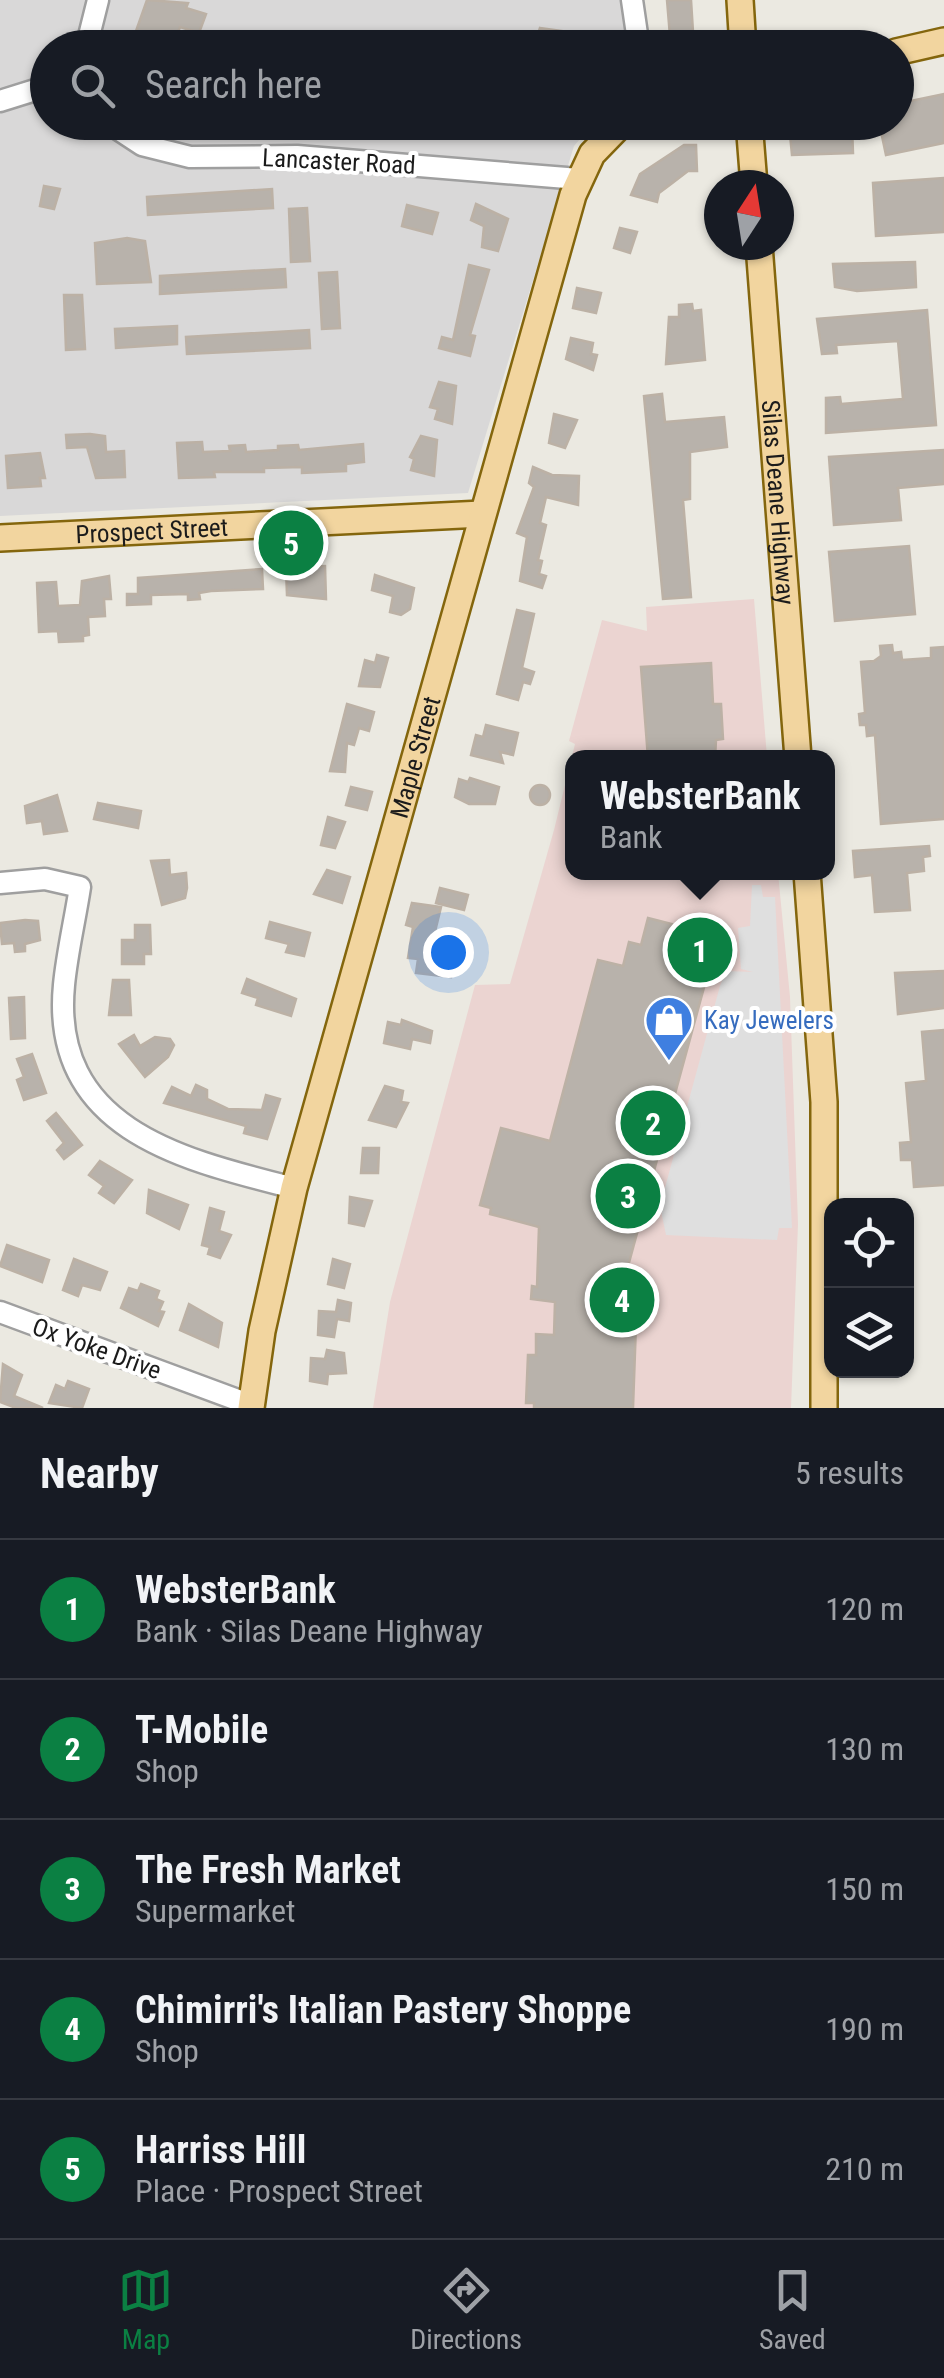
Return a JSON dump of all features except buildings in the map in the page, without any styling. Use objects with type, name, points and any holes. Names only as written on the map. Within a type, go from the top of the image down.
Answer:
[{"type":"main road","points":[[740,0],[742,30]]},
{"type":"main road","points":[[914,48],[944,41]]},
{"type":"main road","name":"Maple Street","points":[[251,1406],[262,1332],[294,1188],[578,179],[603,140]]},
{"type":"main road","points":[[750,140],[753,170]]},
{"type":"main road","name":"Silas Deane Highway","points":[[760,260],[797,750]]},
{"type":"main road","name":"Prospect Street","points":[[0,538],[482,514]]},
{"type":"main road","points":[[809,880],[824,1102],[824,1408]]},
{"type":"street","points":[[90,30],[98,0]]},
{"type":"street","points":[[632,0],[636,30]]},
{"type":"street","points":[[0,101],[30,92]]},
{"type":"street","name":"Lancaster Road","points":[[134,140],[190,158],[321,158],[578,179]]},
{"type":"street","points":[[0,883],[46,879],[80,887],[63,988],[68,1040],[88,1094],[130,1133],[206,1166],[294,1188]]},
{"type":"street","name":"Ox Yoke Drive","points":[[0,1312],[251,1406]]},
{"type":"shaded area","points":[[0,0],[623,0],[624,30],[30,30],[30,140],[579,140],[574,146],[468,493],[0,516]]},
{"type":"shaded area","points":[[754,599],[766,750],[574,750],[575,744],[569,741],[602,620],[647,631],[646,607]]},
{"type":"shaded area","points":[[565,785],[565,880],[779,880],[790,997],[798,1224],[791,1408],[373,1408],[390,1302],[475,985],[510,984]]},
{"type":"shaded area","points":[[752,885],[761,885],[763,897],[775,897],[792,1228],[779,1228],[777,1240],[666,1235],[660,1206],[720,986],[726,971],[753,972],[741,969],[738,928],[750,926]]},
{"type":"place","name":"Harriss Hill","points":[[291,543]]},
{"type":"place","name":"WebsterBank","points":[[700,950]]},
{"type":"place","name":"Kay Jewelers","points":[[669,1062]]},
{"type":"place","name":"T-Mobile","points":[[653,1123]]},
{"type":"place","name":"The Fresh Market","points":[[628,1196]]},
{"type":"place","name":"Chimirri's Italian Pastery Shoppe","points":[[622,1300]]}]
